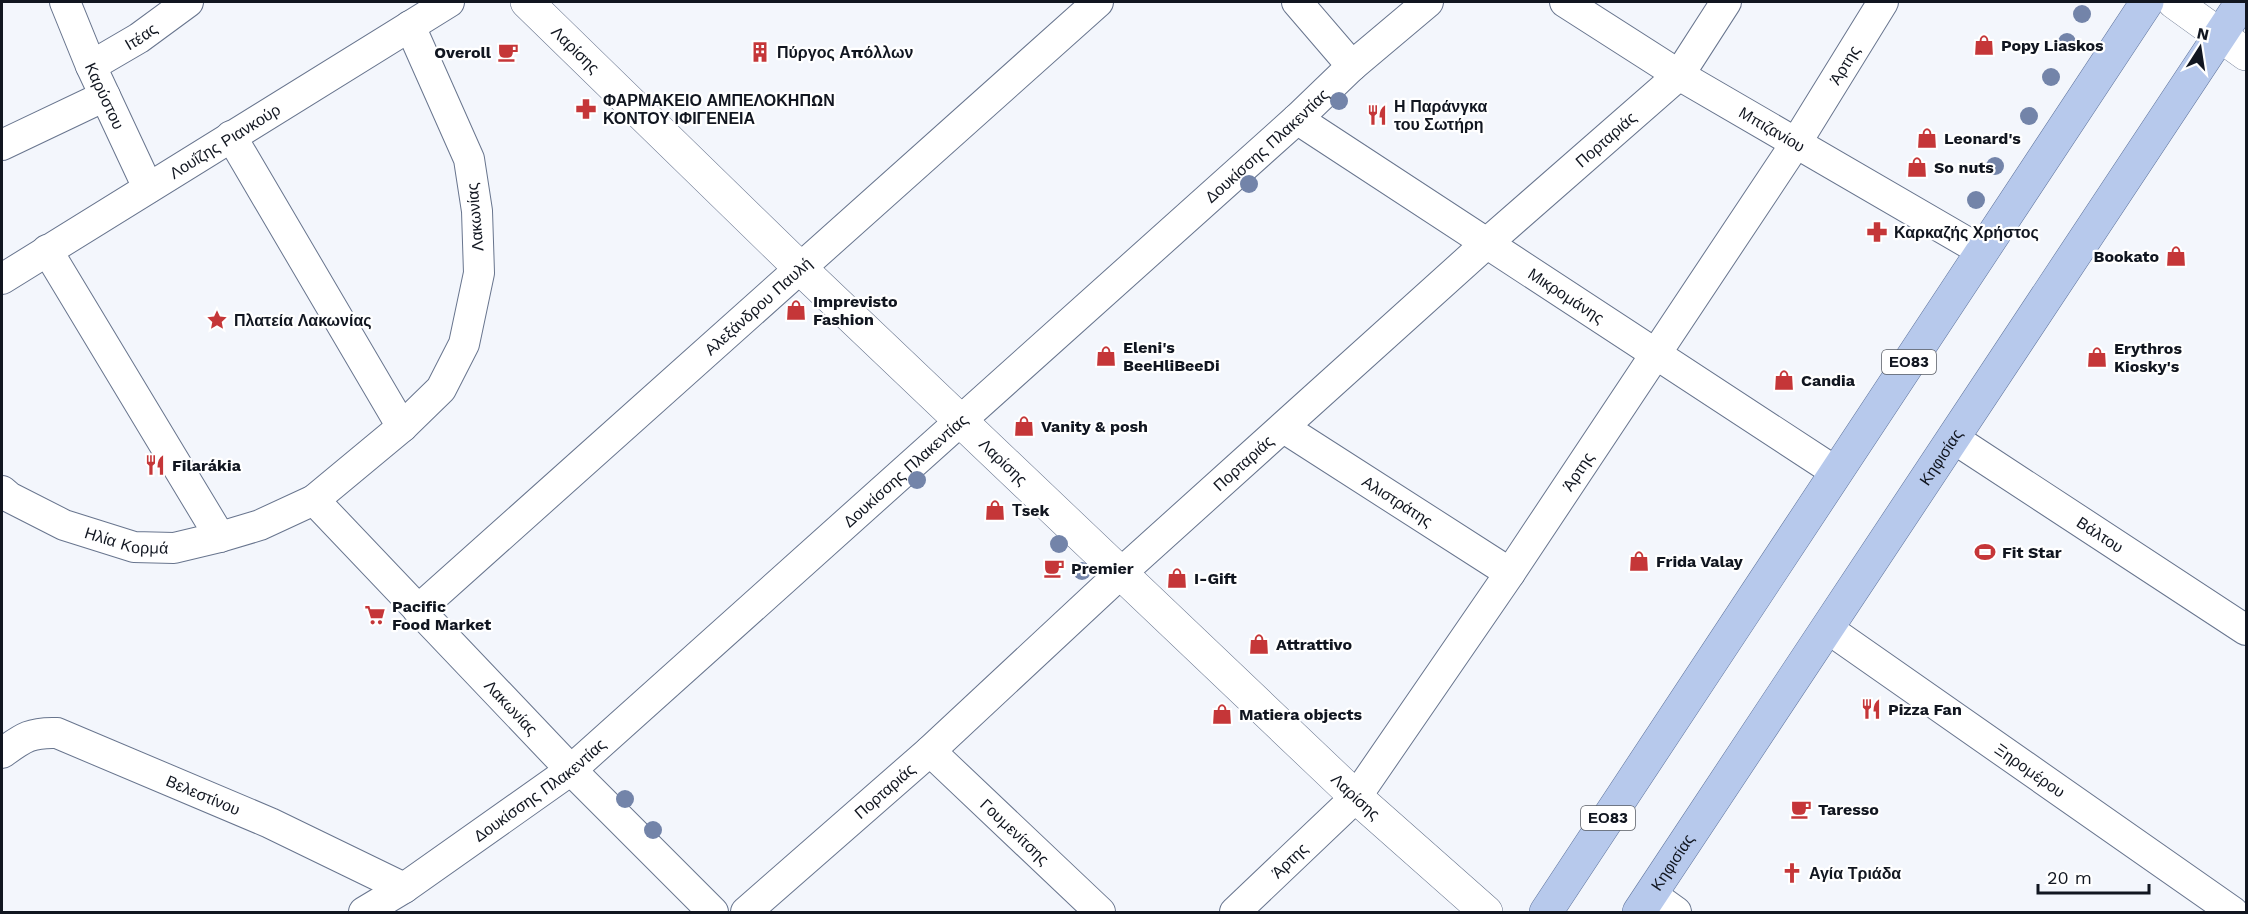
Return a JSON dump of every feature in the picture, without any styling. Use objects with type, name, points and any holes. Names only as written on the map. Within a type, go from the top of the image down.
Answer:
[{"type":"main road","name":"ΕΟ83","points":[[1545,912],[2147,2]]},
{"type":"main road","name":"Κηφισίας","points":[[1655,906],[1827,628],[2242,2]]},
{"type":"street","name":"Καρύστου","points":[[65,2],[91,66],[147,188]]},
{"type":"street","name":"Ιτέας","points":[[91,66],[139,38],[188,2]]},
{"type":"street","name":"Λουΐζης Ριανκούρ","points":[[2,279],[449,2]]},
{"type":"street","name":"Λαρίσης","points":[[527,2],[800,268],[1356,797],[1486,912]]},
{"type":"street","name":"Αλεξάνδρου Παυλή","points":[[418,610],[1098,2]]},
{"type":"street","points":[[1297,2],[1352,66]]},
{"type":"street","name":"Δουκίσσης Πλακεντίας","points":[[364,912],[404,888],[571,770],[1298,119],[1352,66],[1428,2]]},
{"type":"street","name":"Μπιζανίου","points":[[1565,2],[1679,75],[1982,251]]},
{"type":"street","name":"Πορταριάς","points":[[746,912],[930,751],[1121,573],[1487,243],[1679,75],[1726,2]]},
{"type":"street","name":"Άρτης","points":[[1235,912],[1356,797],[1510,573],[1796,143],[1883,2]]},
{"type":"street","points":[[2174,2],[2247,54]]},
{"type":"street","name":"Λακωνίας","points":[[260,525],[314,500],[402,428],[441,389],[465,344],[479,273],[477,211],[469,159],[410,26]]},
{"type":"street","points":[[2,145],[105,96]]},
{"type":"street","name":"Μικρομάνης","points":[[1298,119],[1836,472]]},
{"type":"street","points":[[231,136],[402,428]]},
{"type":"street","points":[[47,250],[220,537]]},
{"type":"street","name":"Αλιστράτης","points":[[1284,428],[1510,573]]},
{"type":"street","name":"Βάλτου","points":[[1953,438],[2247,630]]},
{"type":"street","name":"Ηλία Κορμά","points":[[2,491],[9,497],[64,525],[134,548],[174,548],[260,525]]},
{"type":"street","name":"Λακωνίας","points":[[314,500],[571,770],[713,912]]},
{"type":"street","name":"Ξηρομέρου","points":[[1827,628],[2233,912]]},
{"type":"street","name":"Βελεστίνου","points":[[2,753],[20,740],[38,732],[57,733],[270,823],[404,888]]},
{"type":"street","name":"Γουμενίτσης","points":[[930,751],[1100,912]]},
{"type":"place","name":"Popy Liaskos","points":[[1984,45]]},
{"type":"place","name":"Overoll","points":[[508,52]]},
{"type":"place","name":"Πύργος Απόλλων","points":[[760,52]]},
{"type":"place","name":"ΦΑΡΜΑΚΕΙΟ ΑΜΠΕΛΟΚΗΠΩΝ ΚΟΝΤΟΥ ΙΦΙΓΕΝΕΙΑ","points":[[586,109]]},
{"type":"place","name":"Η Παράνγκα του Σωτήρη","points":[[1377,115]]},
{"type":"place","name":"Leonard's","points":[[1927,138]]},
{"type":"place","name":"So nuts","points":[[1917,167]]},
{"type":"place","name":"Καρκαζής Χρήστος","points":[[1877,232]]},
{"type":"place","name":"Bookato","points":[[2176,256]]},
{"type":"place","name":"Imprevisto Fashion","points":[[796,310]]},
{"type":"place","name":"Πλατεία Λακωνίας","points":[[217,320]]},
{"type":"place","name":"Eleni's BeeHliBeeDi","points":[[1106,356]]},
{"type":"place","name":"Erythros Kiosky's","points":[[2097,357]]},
{"type":"place","name":"Candia","points":[[1784,380]]},
{"type":"place","name":"Vanity & posh","points":[[1024,426]]},
{"type":"place","name":"Filarákia","points":[[155,465]]},
{"type":"place","name":"Τsek","points":[[995,510]]},
{"type":"place","name":"Fit Star","points":[[1985,552]]},
{"type":"place","name":"Frida Valay","points":[[1639,561]]},
{"type":"place","name":"Premier","points":[[1054,568]]},
{"type":"place","name":"I-Gift","points":[[1177,578]]},
{"type":"place","name":"Pacific Food Market","points":[[375,615]]},
{"type":"place","name":"Attrattivo","points":[[1259,644]]},
{"type":"place","name":"Pizza Fan","points":[[1871,709]]},
{"type":"place","name":"Matiera objects","points":[[1222,714]]},
{"type":"place","name":"Taresso","points":[[1801,809]]},
{"type":"place","name":"Αγία Τριάδα","points":[[1792,873]]}]
